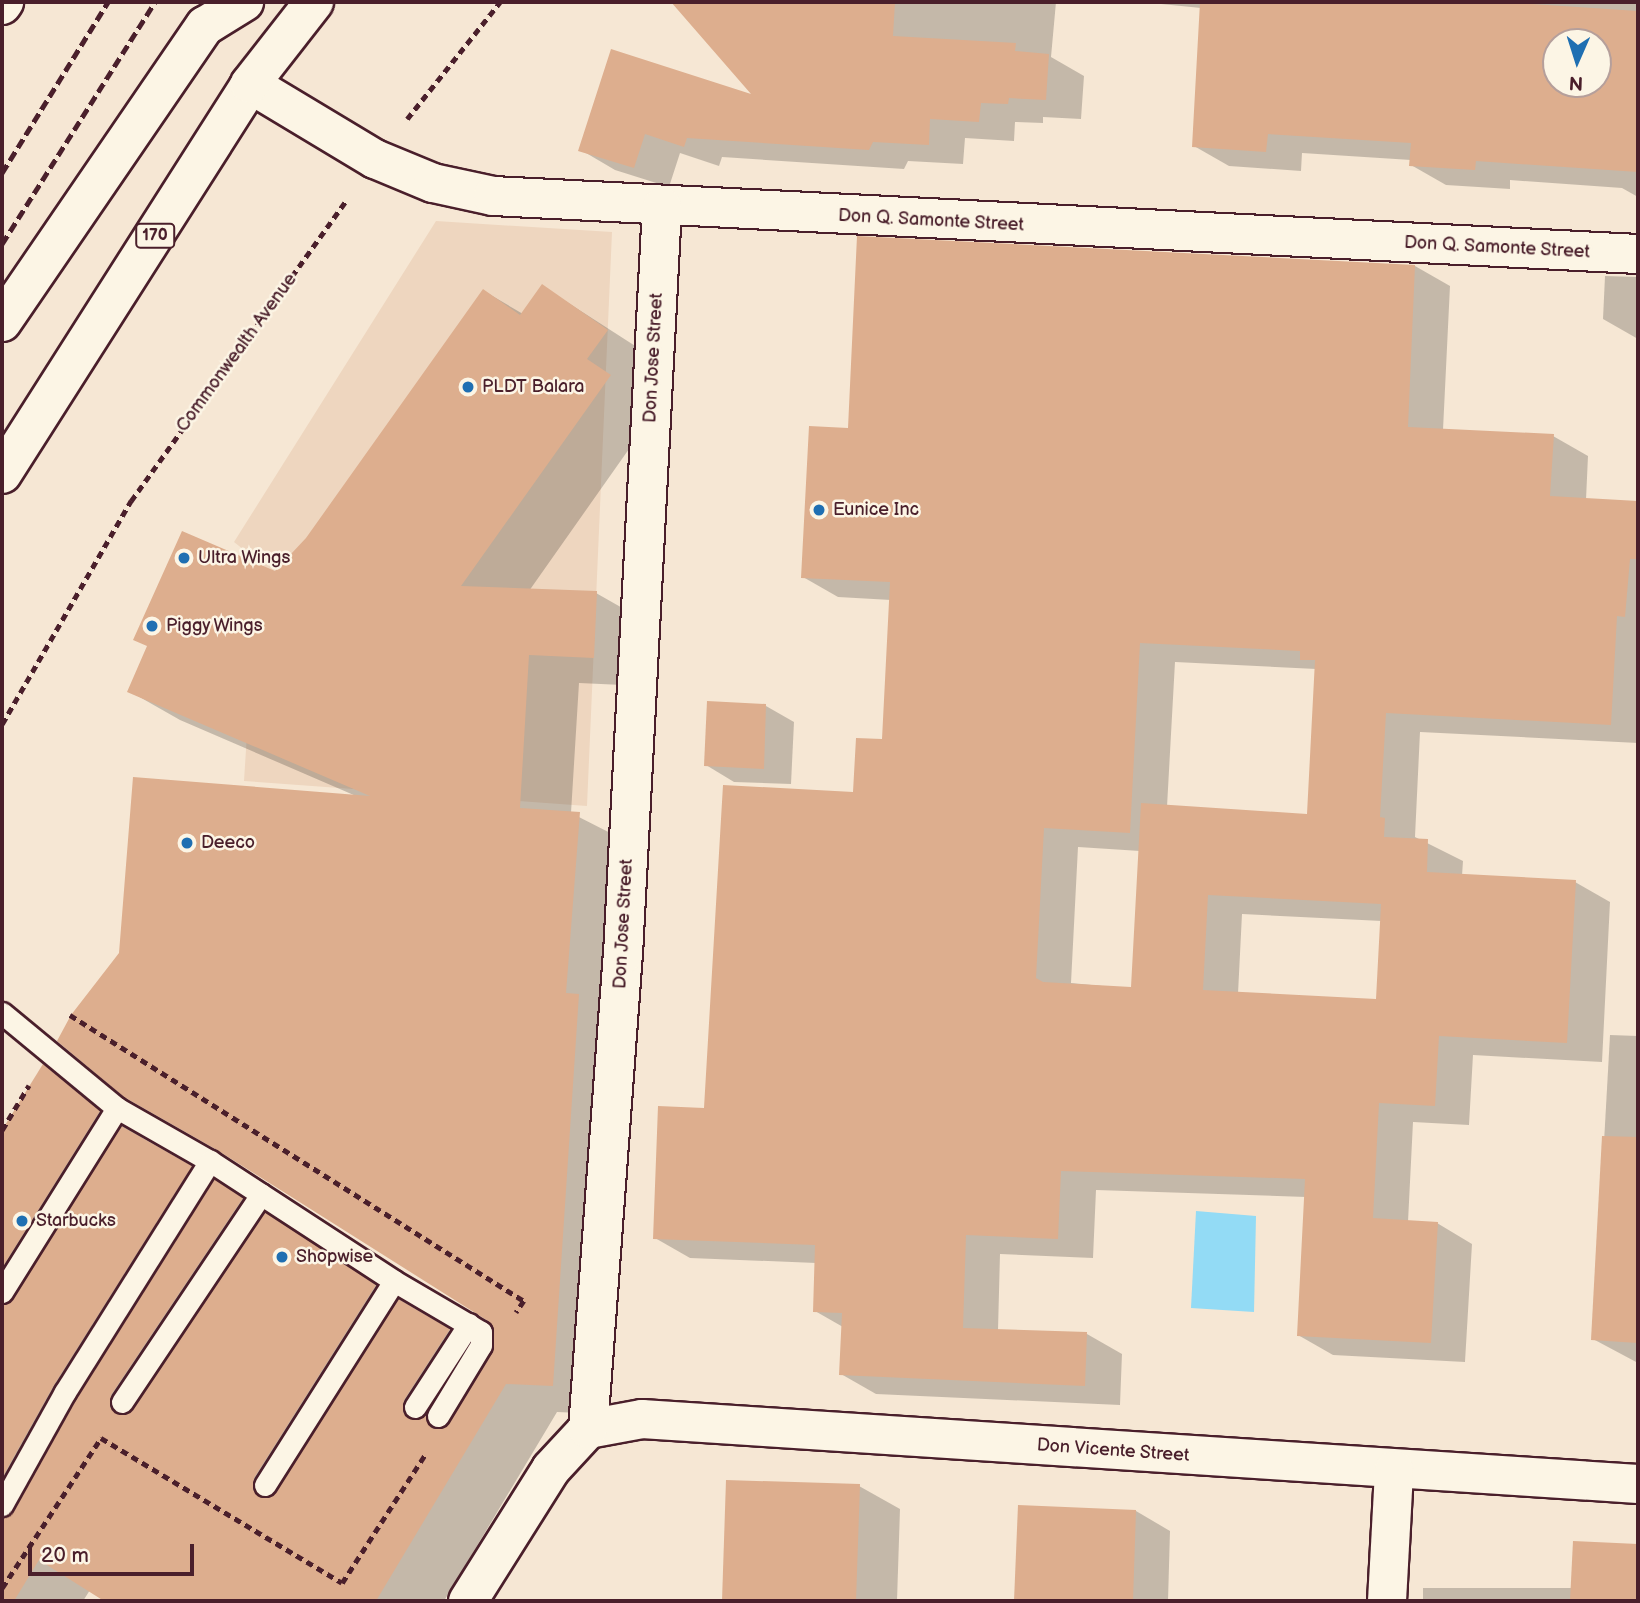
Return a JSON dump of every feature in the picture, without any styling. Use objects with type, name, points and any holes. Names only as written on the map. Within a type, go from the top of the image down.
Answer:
[{"type":"street","points":[[2,322],[205,26],[244,2]]},
{"type":"street","name":"170","points":[[2,474],[250,84],[314,2]]},
{"type":"street","name":"Don Q. Samonte Street","points":[[250,84],[376,159],[433,183],[493,196],[662,207],[1638,254]]},
{"type":"street","name":"Don Jose Street","points":[[589,1429],[623,954],[662,207]]},
{"type":"street","name":"Don Vicente Street","points":[[589,1429],[642,1419],[1638,1484]]},
{"type":"street","points":[[468,1601],[551,1469],[589,1429]]},
{"type":"street","points":[[1387,1601],[1394,1470]]},
{"type":"lane","points":[[2,1013],[117,1108],[210,1161],[394,1281],[468,1324],[484,1337],[438,1416]]},
{"type":"lane","points":[[2,1292],[117,1108]]},
{"type":"lane","points":[[2,1505],[65,1392],[210,1161]]},
{"type":"lane","points":[[122,1402],[261,1194]]},
{"type":"lane","points":[[265,1485],[394,1281]]},
{"type":"lane","points":[[415,1407],[468,1324]]},
{"type":"path","name":"Commonwealth Avenue","points":[[2,724],[131,501],[376,159],[500,2]]},
{"type":"path","points":[[2,1588],[101,1438],[342,1583]]},
{"type":"shaded area","name":"PLDT Balara","points":[[436,221],[612,232],[587,806],[244,781],[258,561],[234,542]]},
{"type":"water","points":[[1196,1211],[1256,1216],[1254,1312],[1191,1308]]},
{"type":"building","points":[[671,2],[895,2],[893,36],[1016,43],[1015,51],[1049,54],[1046,100],[1009,98],[1008,104],[981,103],[979,122],[930,119],[929,145],[873,142],[869,150],[687,138],[684,147],[645,134],[634,168],[578,151],[611,49],[751,94]]},
{"type":"building","points":[[1200,2],[1501,2],[1638,11],[1638,172],[1476,161],[1475,170],[1409,166],[1411,143],[1268,134],[1266,152],[1192,147]]},
{"type":"building","points":[[857,236],[1415,265],[1408,427],[1554,434],[1550,496],[1638,501],[1638,559],[1630,559],[1625,617],[1617,616],[1611,725],[1386,713],[1380,817],[1385,818],[1384,837],[1428,839],[1427,872],[1576,880],[1567,1043],[1439,1036],[1435,1106],[1379,1103],[1373,1218],[1438,1222],[1431,1343],[1297,1336],[1305,1179],[1061,1171],[1058,1239],[966,1235],[963,1328],[1087,1332],[1085,1386],[839,1375],[842,1313],[813,1312],[815,1245],[653,1239],[658,1106],[704,1108],[723,785],[853,792],[856,738],[882,739],[890,582],[801,578],[809,426],[848,428]],"holes":[[[1140,643],[1300,651],[1300,660],[1315,660],[1307,814],[1141,803],[1131,987],[1043,982],[1036,978],[1044,828],[1130,833]],[[1208,895],[1381,904],[1376,999],[1203,990]]]},
{"type":"building","points":[[542,284],[608,330],[587,359],[611,375],[461,586],[597,591],[594,658],[529,655],[520,808],[580,812],[566,993],[579,994],[553,1386],[506,1384],[376,1601],[104,1601],[39,1560],[14,1601],[2,1601],[2,1518],[13,1511],[76,1399],[214,1179],[243,1198],[111,1395],[110,1407],[115,1413],[133,1409],[265,1212],[376,1285],[254,1478],[253,1490],[259,1496],[276,1492],[398,1299],[450,1329],[404,1400],[403,1412],[408,1418],[425,1415],[432,1428],[445,1427],[493,1351],[494,1331],[488,1321],[217,1150],[124,1097],[57,1041],[71,1015],[119,953],[133,777],[370,796],[127,692],[147,646],[133,640],[182,531],[275,571],[306,538],[483,289],[520,315]]},
{"type":"building","points":[[707,701],[766,704],[764,769],[704,766]]},
{"type":"building","points":[[43,1064],[100,1111],[2,1268],[2,1130]]},
{"type":"building","points":[[121,1126],[192,1166],[54,1385],[2,1478],[2,1305],[13,1299]]},
{"type":"building","points":[[1602,1136],[1638,1137],[1638,1343],[1591,1340]]},
{"type":"building","points":[[726,1480],[860,1484],[856,1601],[722,1601]]},
{"type":"building","points":[[1018,1505],[1136,1510],[1133,1601],[1014,1601]]},
{"type":"building","points":[[1573,1541],[1638,1544],[1638,1601],[1570,1601]]},
{"type":"railway","points":[[2,173],[108,2]]},
{"type":"railway","points":[[2,244],[155,2]]},
{"type":"place","name":"PLDT Balara","points":[[468,387]]},
{"type":"place","name":"Eunice Inc","points":[[819,510]]},
{"type":"place","name":"Ultra Wings","points":[[184,558]]},
{"type":"place","name":"Piggy Wings","points":[[152,626]]},
{"type":"place","name":"Deeco","points":[[187,843]]},
{"type":"place","name":"Starbucks","points":[[22,1221]]},
{"type":"place","name":"Shopwise","points":[[282,1257]]}]
